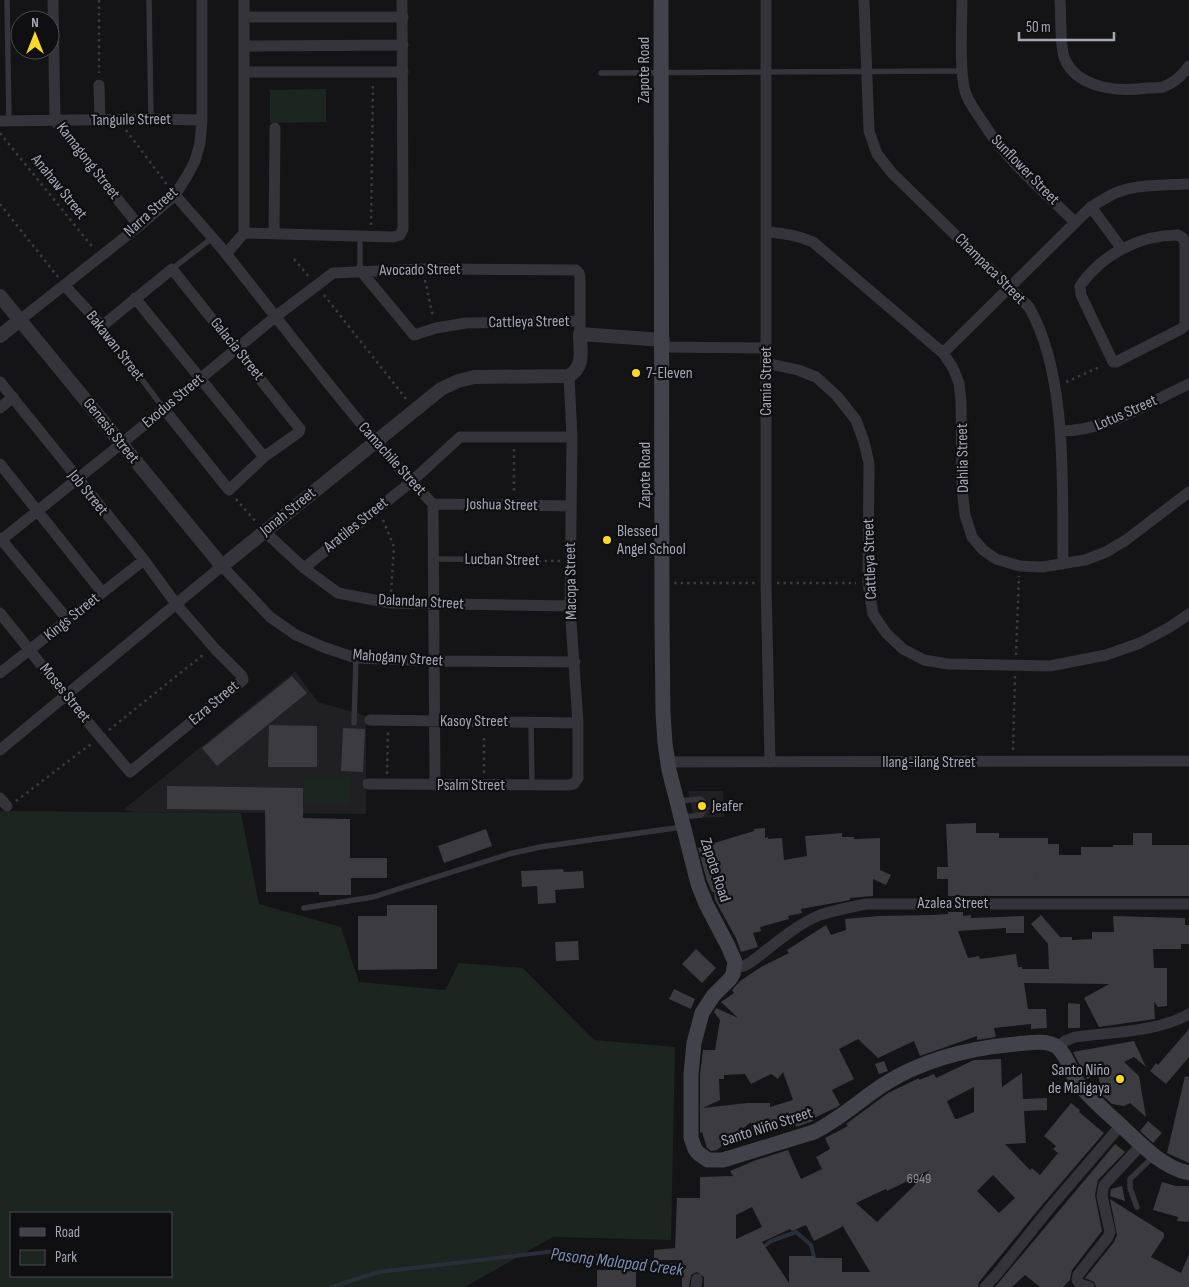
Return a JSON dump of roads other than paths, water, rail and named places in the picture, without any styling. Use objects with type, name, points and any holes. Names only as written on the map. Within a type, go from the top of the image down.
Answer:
[{"type":"main road","name":"Zapote Road","points":[[662,0],[663,712],[668,762],[698,884],[713,919],[733,956],[735,968]]},
{"type":"main road","name":"Santo Niño Street","points":[[735,968],[730,980],[712,996],[702,1013],[694,1043],[691,1074],[691,1138],[698,1154],[708,1160],[724,1160],[814,1132],[828,1125],[893,1079],[944,1057],[967,1050],[991,1046],[1038,1042],[1049,1043],[1057,1047]]},
{"type":"main road","points":[[1057,1047],[1088,1095],[1167,1165],[1189,1173]]},
{"type":"street","name":"Kamagong Street","points":[[53,0],[54,121],[139,226]]},
{"type":"street","name":"Narra Street","points":[[20,320],[139,226],[175,195],[195,161],[200,143],[202,120],[202,0]]},
{"type":"street","points":[[226,254],[244,233],[244,0]]},
{"type":"street","points":[[244,233],[392,237],[400,235],[403,228],[402,0]]},
{"type":"street","name":"Camia Street","points":[[766,0],[766,583],[770,762]]},
{"type":"street","name":"Champaca Street","points":[[864,0],[869,131],[877,154],[892,173],[1029,308],[1042,336],[1055,387],[1060,431],[1063,564]]},
{"type":"street","name":"Sunflower Street","points":[[962,0],[962,71],[965,92],[975,112],[994,140],[1016,165],[1075,222]]},
{"type":"street","points":[[1060,0],[1064,57],[1076,75],[1096,86],[1118,89],[1162,87],[1181,77],[1189,66]]},
{"type":"street","points":[[244,17],[403,17]]},
{"type":"street","points":[[244,46],[403,45]]},
{"type":"street","points":[[244,72],[403,72]]},
{"type":"street","points":[[99,85],[100,120]]},
{"type":"street","name":"Tanguile Street","points":[[4,121],[202,120]]},
{"type":"street","points":[[274,234],[275,128]]},
{"type":"street","points":[[943,353],[1091,207],[1114,194],[1134,187],[1189,184]]},
{"type":"street","name":"Camachile Street","points":[[175,195],[226,254],[275,317],[411,482],[433,504],[436,785]]},
{"type":"street","points":[[1091,207],[1122,249]]},
{"type":"street","name":"Dahlia Street","points":[[767,232],[800,236],[813,242],[943,353],[953,368],[959,383],[962,488],[965,515],[972,537],[983,550],[996,559],[1020,566],[1042,566],[1084,560],[1106,552],[1141,529],[1189,492]]},
{"type":"street","points":[[1178,235],[1183,238],[1185,243],[1186,321],[1182,329],[1113,362],[1081,295],[1080,286],[1094,270],[1122,249],[1155,237],[1178,235]]},
{"type":"street","points":[[102,326],[172,269]]},
{"type":"street","name":"Galacia Street","points":[[172,269],[300,429],[299,432],[264,457]]},
{"type":"street","name":"Avocado Street","points":[[275,317],[333,273],[360,270],[422,269],[576,270],[579,273],[580,328]]},
{"type":"street","name":"Cattleya Street","points":[[360,270],[414,335],[466,322],[580,328],[663,343],[766,348]]},
{"type":"street","name":"Bakawan Street","points":[[64,285],[102,326]]},
{"type":"street","name":"Genesis Street","points":[[0,296],[222,566]]},
{"type":"street","points":[[135,298],[264,457]]},
{"type":"street","name":"Exodus Street","points":[[0,540],[121,444],[275,317]]},
{"type":"street","points":[[0,336],[20,320]]},
{"type":"street","points":[[569,376],[575,372],[580,364],[580,328]]},
{"type":"street","name":"Cattleya Street","points":[[766,363],[798,370],[816,378],[837,396],[856,420],[869,463],[868,583],[873,614],[886,633],[903,649],[924,660],[948,664],[1050,666],[1106,656],[1140,643],[1170,627],[1189,614]]},
{"type":"street","name":"Jonah Street","points":[[0,750],[441,388],[458,381],[491,376],[569,376]]},
{"type":"street","name":"Macopa Street","points":[[569,376],[572,437],[570,606],[578,722],[578,778],[574,784]]},
{"type":"street","name":"Job Street","points":[[0,382],[144,560],[176,604]]},
{"type":"street","name":"Lotus Street","points":[[1060,431],[1076,431],[1103,425],[1189,384]]},
{"type":"street","points":[[0,408],[13,397]]},
{"type":"street","name":"Bakawan Street","points":[[164,409],[229,490],[264,457]]},
{"type":"street","name":"Aratiles Street","points":[[304,568],[411,482],[460,437],[572,437]]},
{"type":"street","points":[[0,464],[102,592]]},
{"type":"street","name":"Joshua Street","points":[[433,504],[571,506]]},
{"type":"street","name":"Dalandan Street","points":[[265,532],[304,568],[338,594],[390,604],[570,606]]},
{"type":"street","points":[[0,540],[68,620]]},
{"type":"street","name":"Kings Street","points":[[0,673],[144,560]]},
{"type":"street","name":"Mahogany Street","points":[[222,566],[270,617],[296,635],[323,647],[356,658],[435,661],[575,662]]},
{"type":"street","name":"Ezra Street","points":[[130,772],[243,680],[242,676],[176,604]]},
{"type":"street","name":"Moses Street","points":[[0,613],[130,772]]},
{"type":"street","name":"Kasoy Street","points":[[370,720],[578,722]]},
{"type":"street","name":"Ilang-ilang Street","points":[[668,762],[1189,761]]},
{"type":"street","name":"Psalm Street","points":[[368,784],[532,786],[574,784]]},
{"type":"street","name":"Azalea Street","points":[[735,968],[751,962],[800,926],[819,916],[843,908],[866,904],[1189,904]]},
{"type":"street","points":[[1057,1047],[1075,1037],[1145,1029],[1168,1024],[1189,1014]]},
{"type":"street","points":[[985,1287],[1054,1202],[1121,1125]]},
{"type":"street","points":[[1089,1287],[1080,1284],[1077,1280],[1078,1275],[1108,1238],[1110,1232],[1102,1196],[1104,1185],[1142,1144]]},
{"type":"lane","points":[[4,121],[7,0]]},
{"type":"lane","points":[[149,0],[151,119]]},
{"type":"lane","points":[[601,73],[962,71]]},
{"type":"lane","points":[[360,270],[365,236]]},
{"type":"lane","points":[[172,269],[212,238]]},
{"type":"lane","name":"Bakawan Street","points":[[102,326],[164,409]]},
{"type":"lane","name":"Lucban Street","points":[[434,559],[529,560]]},
{"type":"lane","points":[[354,723],[356,658]]},
{"type":"lane","points":[[531,722],[532,786]]},
{"type":"lane","points":[[304,908],[374,897],[510,854],[540,847],[682,822],[701,815],[706,808],[700,799],[677,801]]},
{"type":"lane","points":[[1137,1207],[1130,1188],[1130,1178],[1155,1155]]},
{"type":"waterway","name":"Pasong Malapad Creek","points":[[761,1249],[771,1241],[796,1232],[811,1245],[815,1261]]},
{"type":"waterway","name":"Pasong Malapad Creek","points":[[331,1287],[379,1272],[556,1251],[685,1267]]},
{"type":"place","name":"7-Eleven","points":[[636,373]]},
{"type":"place","name":"Blessed Angel School","points":[[607,540]]},
{"type":"place","name":"Jeafer","points":[[702,806]]},
{"type":"place","name":"Santo Niño de Maligaya","points":[[1120,1079]]}]
